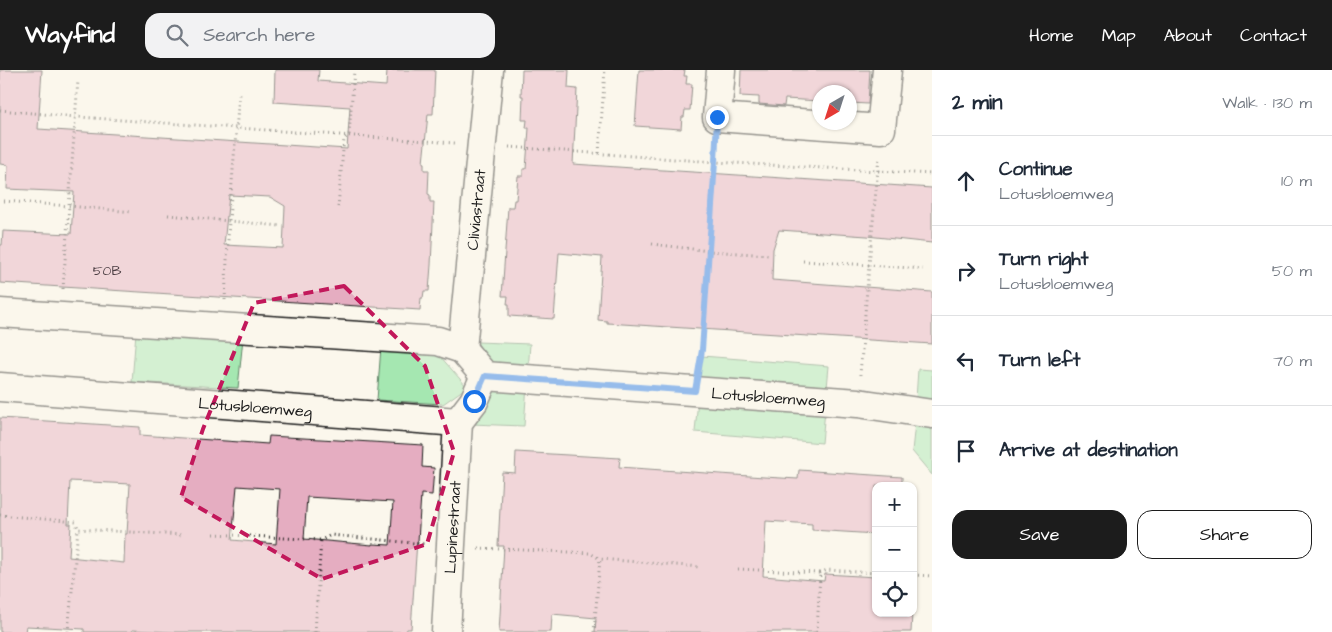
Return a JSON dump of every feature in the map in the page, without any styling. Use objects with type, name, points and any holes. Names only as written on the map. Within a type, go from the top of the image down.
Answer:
[{"type":"street","name":"Cliviastraat","points":[[462,349],[489,70]]},
{"type":"street","points":[[720,70],[717,117],[880,129],[887,70]]},
{"type":"street","points":[[0,313],[438,342],[462,349],[485,376],[474,401],[458,422]]},
{"type":"street","name":"Lotusbloemweg","points":[[485,376],[858,403],[932,414]]},
{"type":"street","name":"Lotusbloemweg","points":[[0,386],[458,422]]},
{"type":"street","name":"Lupinestraat","points":[[446,632],[458,422]]},
{"type":"path","points":[[338,206],[344,139],[350,135],[354,70]]},
{"type":"path","points":[[599,153],[605,70]]},
{"type":"path","points":[[61,317],[78,80]]},
{"type":"path","points":[[223,328],[239,94]]},
{"type":"path","points":[[695,391],[702,350],[717,117]]},
{"type":"path","points":[[858,403],[880,129]]},
{"type":"path","points":[[4,201],[133,212]]},
{"type":"path","points":[[168,215],[281,226]]},
{"type":"path","points":[[652,244],[709,251],[768,255]]},
{"type":"path","points":[[803,261],[923,269]]},
{"type":"path","points":[[0,516],[76,522],[78,529],[68,632]]},
{"type":"path","points":[[78,529],[182,535]]},
{"type":"path","points":[[214,534],[321,540],[331,536],[450,547],[590,553],[600,559],[702,567]]},
{"type":"path","points":[[315,632],[321,540]]},
{"type":"path","points":[[594,632],[600,559]]},
{"type":"path","points":[[738,568],[820,573],[827,570],[872,573]]},
{"type":"path","points":[[817,632],[820,573]]},
{"type":"path","points":[[917,575],[932,576]]},
{"type":"highlighted area","points":[[344,286],[425,366],[454,452],[427,544],[322,579],[181,497],[203,429],[254,303]]},
{"type":"green space","points":[[136,332],[243,338],[238,388],[132,382]]},
{"type":"green space","points":[[477,342],[530,344],[524,426],[470,424],[493,369]]},
{"type":"green space","points":[[381,347],[439,355],[467,387],[443,404],[377,400]]},
{"type":"green space","points":[[702,356],[829,366],[822,443],[695,432]]},
{"type":"green space","points":[[918,369],[932,370],[932,401],[916,399]]},
{"type":"green space","points":[[915,423],[924,424],[932,428],[932,475],[912,451]]},
{"type":"building","points":[[0,70],[42,70],[38,129],[347,149],[350,107],[274,102],[275,70],[319,70],[318,81],[386,86],[387,70],[435,70],[433,114],[428,114],[423,163],[424,170],[429,170],[428,194],[430,195],[430,202],[434,202],[429,291],[424,291],[420,310],[0,283],[0,245],[2,245],[3,231],[71,234],[74,192],[7,189],[8,165],[0,164]],"holes":[[[229,195],[270,197],[285,206],[283,248],[224,245]]]},
{"type":"building","points":[[522,70],[569,70],[568,88],[577,89],[573,164],[932,188],[932,243],[779,230],[773,249],[772,280],[932,292],[932,344],[607,323],[607,321],[598,320],[602,257],[559,253],[554,319],[509,316],[508,296],[502,296],[508,207],[513,207],[514,200],[516,200],[518,176],[523,176],[523,169],[526,169],[529,128],[526,128],[527,120],[522,120]]},
{"type":"building","points":[[639,70],[685,70],[684,76],[687,76],[686,84],[692,84],[690,110],[685,110],[681,129],[635,126]]},
{"type":"building","points":[[741,70],[870,70],[868,104],[857,103],[857,85],[812,85],[812,101],[785,99],[784,106],[759,104],[759,97],[740,96]]},
{"type":"building","points":[[0,418],[140,427],[140,435],[268,444],[269,436],[423,445],[422,467],[434,468],[432,495],[421,494],[411,629],[407,629],[406,632],[174,632],[132,630],[132,632],[84,632],[84,629],[26,626],[25,632],[0,632]],"holes":[[[70,481],[130,484],[124,563],[69,557],[71,524],[68,524]],[[237,486],[280,489],[276,544],[232,540]],[[307,497],[393,502],[390,545],[304,539]]]},
{"type":"building","points":[[516,452],[620,458],[619,467],[764,477],[798,479],[799,470],[902,477],[902,482],[872,482],[872,534],[812,530],[812,524],[766,521],[763,576],[824,581],[825,574],[872,577],[872,617],[912,617],[911,632],[595,632],[596,618],[552,614],[551,632],[499,632],[504,546],[498,546],[502,472],[515,473]]},
{"type":"route","points":[[474,401],[485,376],[695,391],[702,350],[717,117]]}]
